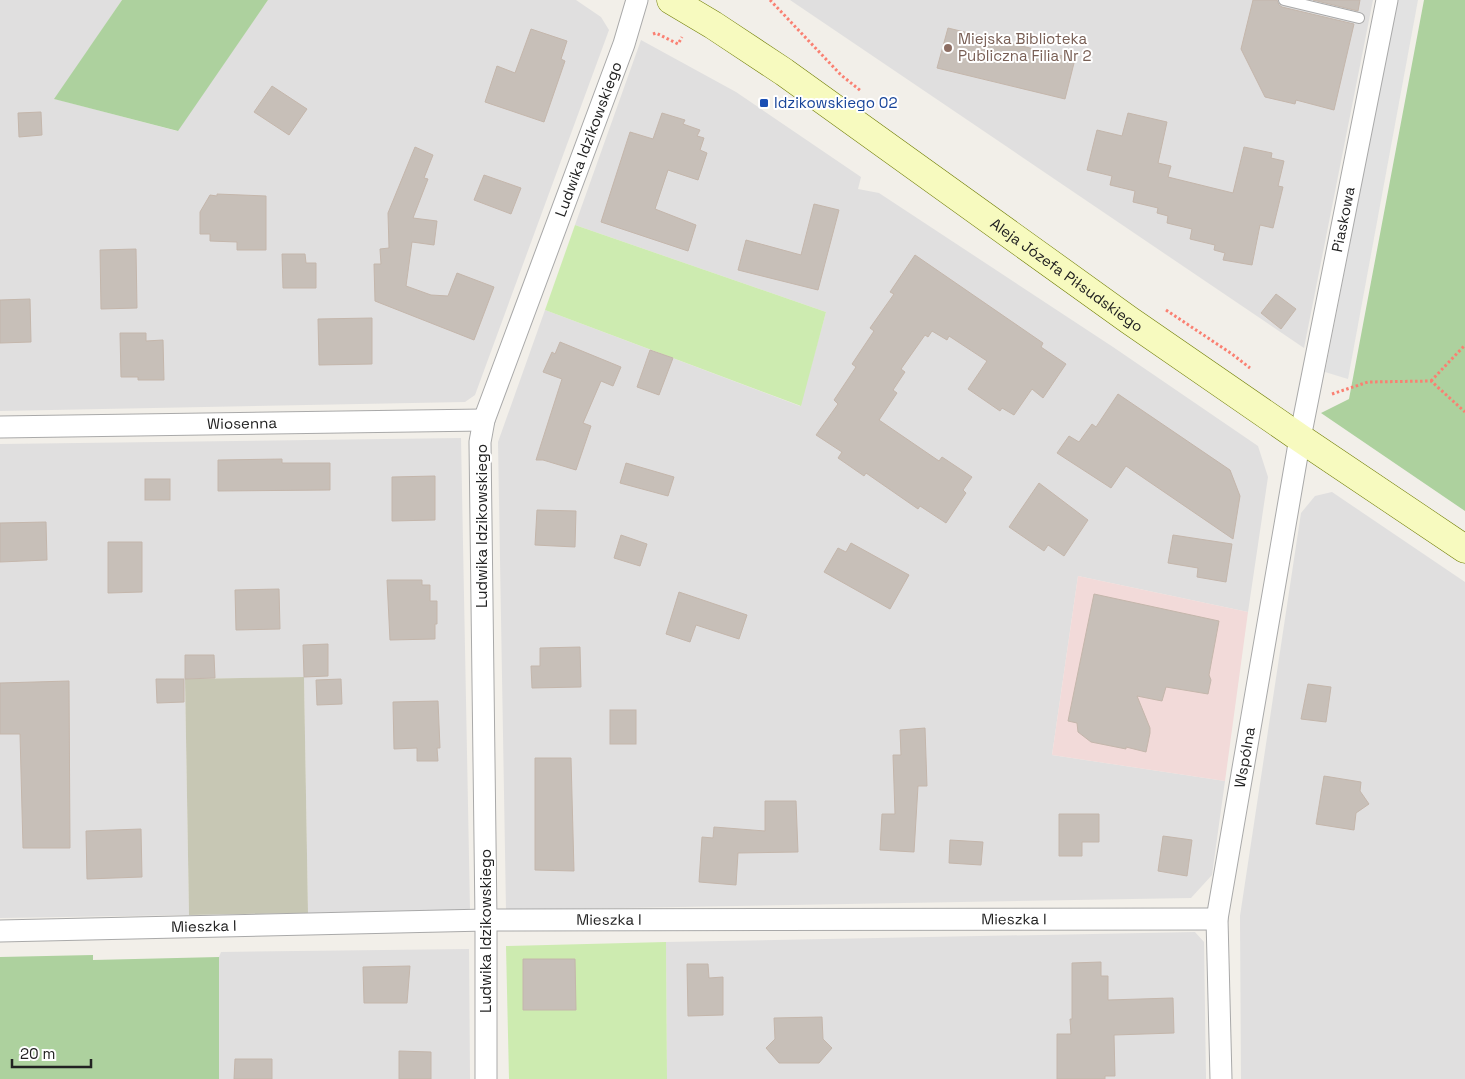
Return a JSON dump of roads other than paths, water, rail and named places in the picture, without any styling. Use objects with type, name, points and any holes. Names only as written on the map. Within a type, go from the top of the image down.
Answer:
[{"type":"main road","name":"Aleja Józefa Piłsudskiego","points":[[671,0],[784,72],[1129,320],[1465,549]]},
{"type":"street","name":"Ludwika Idzikowskiego","points":[[486,1079],[480,442],[484,420],[626,37],[637,0]]},
{"type":"street","name":"Piaskowa","points":[[1300,438],[1387,0]]},
{"type":"street","name":"Wiosenna","points":[[0,427],[484,420]]},
{"type":"street","name":"Wspólna","points":[[1221,1079],[1217,919],[1300,438]]},
{"type":"street","name":"Mieszka I","points":[[0,931],[486,920],[1217,919]]},
{"type":"lane","points":[[1284,0],[1360,18]]},
{"type":"place","name":"Miejska Biblioteka Publiczna Filia Nr 2","points":[[948,48]]},
{"type":"place","name":"Idzikowskiego 02","points":[[764,103]]}]
